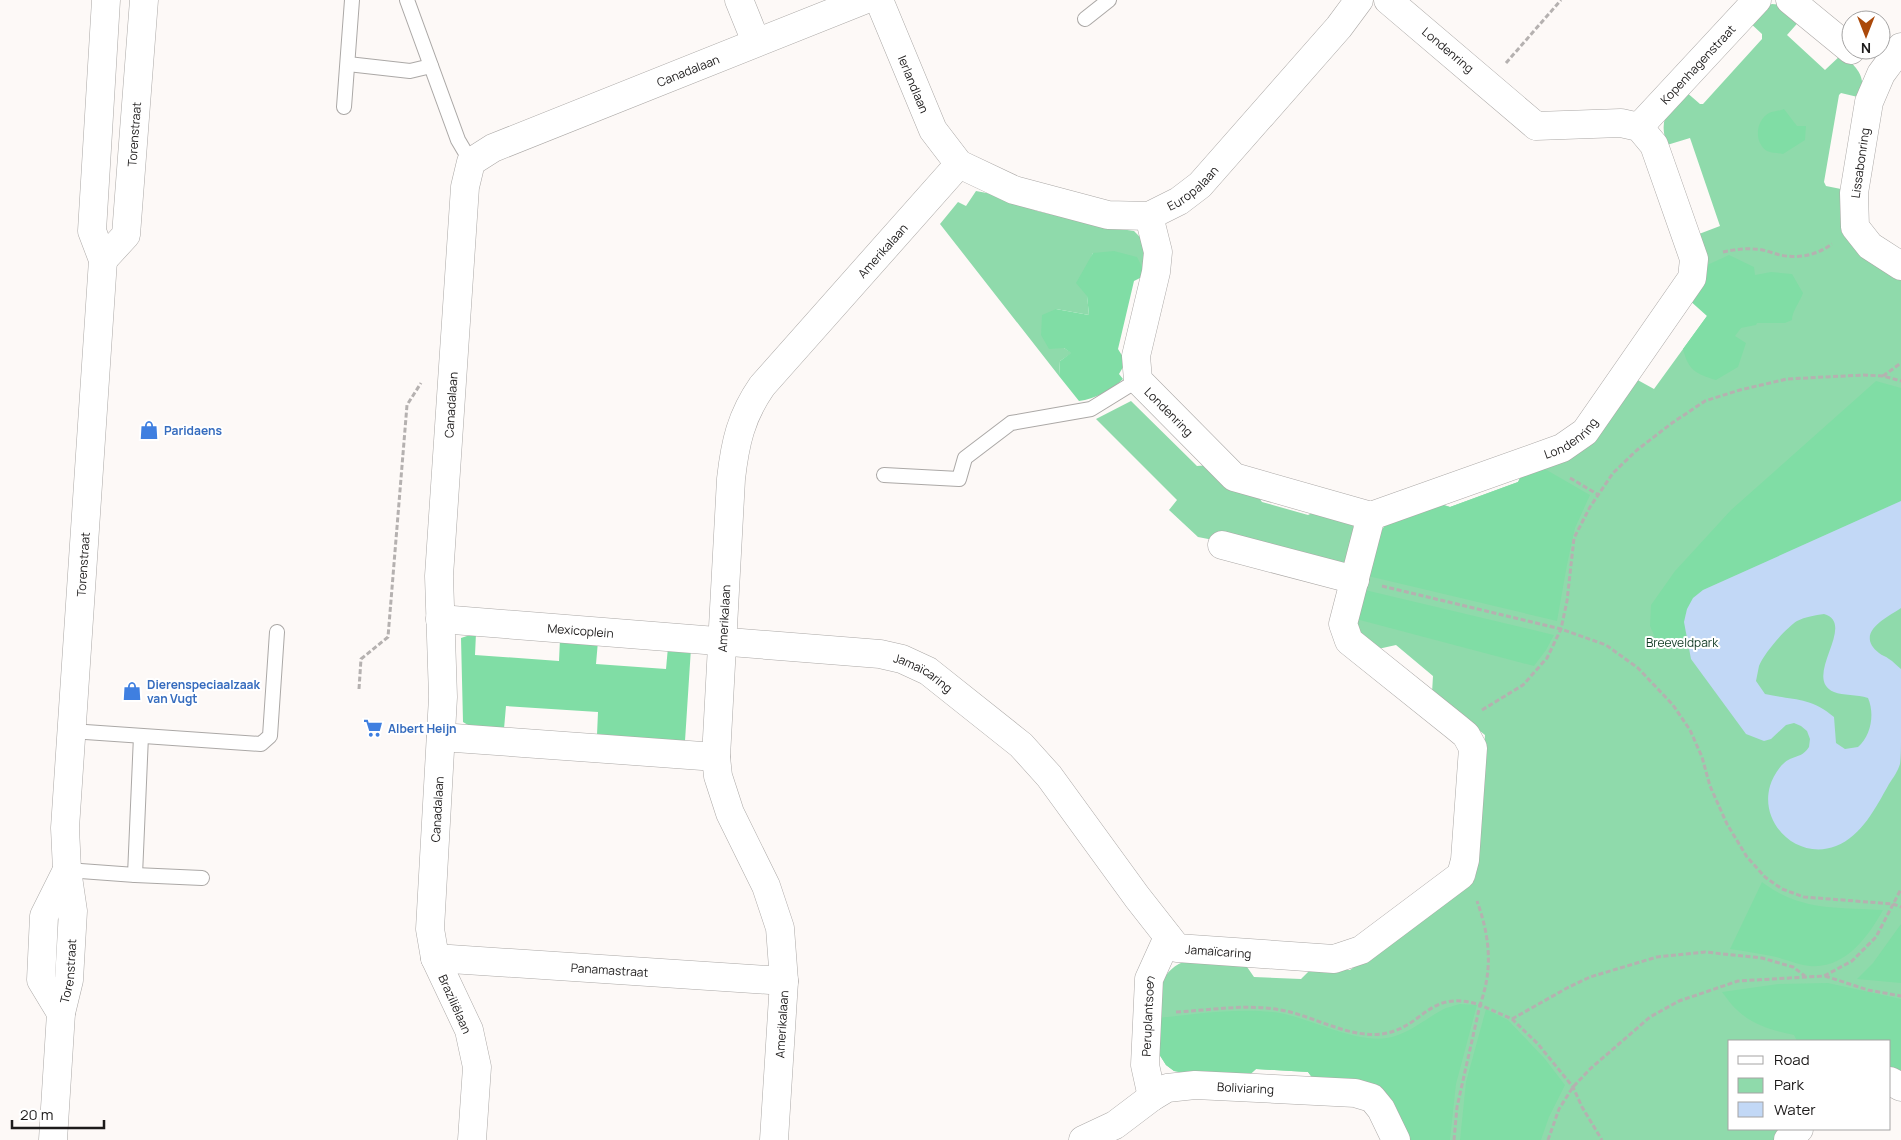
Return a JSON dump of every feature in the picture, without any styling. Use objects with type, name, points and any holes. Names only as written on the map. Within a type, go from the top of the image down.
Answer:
[{"type":"street","name":"Torenstraat","points":[[53,1140],[61,1013],[41,980],[44,916],[66,870],[65,828],[103,260],[92,231],[106,0]]},
{"type":"street","name":"Torenstraat","points":[[103,260],[126,235],[144,0]]},
{"type":"street","points":[[739,0],[756,42]]},
{"type":"street","name":"Canadalaan","points":[[435,958],[430,928],[441,737],[439,576],[465,187],[471,162],[493,148],[864,0]]},
{"type":"street","name":"Ierlandlaan","points":[[879,0],[933,130],[959,164]]},
{"type":"street","name":"Europalaan","points":[[959,164],[998,183],[1024,192],[1108,215],[1148,216],[1179,201],[1200,185],[1339,27],[1359,0]]},
{"type":"street","name":"Londenring","points":[[1388,0],[1536,126],[1621,123],[1639,127]]},
{"type":"street","name":"Kopenhagenstraat","points":[[1639,127],[1757,0]]},
{"type":"street","points":[[1790,0],[1841,42]]},
{"type":"street","name":"Lissabonring","points":[[1854,227],[1854,193],[1869,102],[1881,74],[1901,47]]},
{"type":"street","points":[[1864,60],[1881,74]]},
{"type":"street","points":[[1639,127],[1654,145],[1694,259]]},
{"type":"street","name":"Amerikalaan","points":[[774,1140],[784,981],[780,928],[766,886],[730,813],[718,776],[716,757],[734,451],[749,405],[762,386],[959,164]]},
{"type":"street","name":"Londenring","points":[[1148,216],[1158,252],[1156,272],[1136,356],[1138,380],[1234,477],[1371,516],[1562,448],[1585,432],[1692,278],[1694,259]]},
{"type":"street","points":[[1854,227],[1870,246],[1901,266]]},
{"type":"street","points":[[1371,516],[1343,624],[1349,641],[1466,735],[1473,748],[1465,860],[1461,875]]},
{"type":"street","points":[[1222,545],[1355,580]]},
{"type":"street","name":"Mexicoplein","points":[[440,619],[722,642]]},
{"type":"street","name":"Jamaïcaring","points":[[722,642],[880,654],[902,660],[928,671],[1020,745],[1049,776],[1176,948],[1334,959],[1361,950],[1461,875]]},
{"type":"street","points":[[441,737],[716,757]]},
{"type":"street","name":"Peruplantsoen","points":[[1152,1097],[1145,1065],[1149,979],[1168,937]]},
{"type":"street","name":"Panamastraat","points":[[435,958],[784,981]]},
{"type":"street","name":"Braziliëlaan","points":[[435,958],[469,1030],[477,1067],[472,1140]]},
{"type":"street","name":"Boliviaring","points":[[1083,1140],[1115,1125],[1167,1088],[1194,1085],[1355,1093],[1372,1098],[1377,1103],[1396,1140]]},
{"type":"street","points":[[1788,1140],[1799,1130]]},
{"type":"lane","points":[[344,107],[352,0]]},
{"type":"lane","points":[[406,0],[460,146],[471,162]]},
{"type":"lane","points":[[1086,20],[1109,0]]},
{"type":"lane","points":[[348,64],[410,71],[431,66]]},
{"type":"lane","points":[[884,475],[959,479],[965,458],[1011,422],[1091,408],[1138,380]]},
{"type":"lane","points":[[71,731],[261,744],[270,736],[277,632]]},
{"type":"lane","points":[[135,875],[141,736]]},
{"type":"lane","points":[[66,870],[202,878]]},
{"type":"path","points":[[1488,84],[1561,0]]},
{"type":"path","points":[[1694,259],[1736,249],[1756,249],[1797,258],[1825,249],[1854,227]]},
{"type":"path","points":[[1883,376],[1901,363]]},
{"type":"path","points":[[1455,726],[1523,685],[1547,658],[1560,630],[1567,601],[1574,538],[1590,507],[1613,473],[1637,450],[1665,428],[1705,401],[1740,390],[1787,379],[1824,376],[1883,376],[1901,381]]},
{"type":"path","points":[[359,690],[360,660],[388,637],[406,405],[422,382]]},
{"type":"path","points":[[1355,580],[1560,630],[1606,645],[1638,668],[1673,705],[1690,730],[1702,757],[1710,786],[1727,824],[1747,857],[1765,877],[1782,889],[1804,898],[1893,904],[1901,907]]},
{"type":"path","points":[[1454,1140],[1459,1098],[1480,1005],[1487,986],[1488,945],[1485,923],[1475,896],[1461,875]]},
{"type":"path","points":[[1824,976],[1852,961],[1876,937],[1901,889]]},
{"type":"path","points":[[1512,1019],[1590,977],[1657,957],[1705,952],[1762,958],[1793,967],[1805,977]]},
{"type":"path","points":[[1548,1140],[1559,1109],[1573,1087],[1590,1069],[1650,1017],[1679,1002],[1738,981],[1824,976],[1868,990],[1901,996]]},
{"type":"path","points":[[1147,1013],[1253,1006],[1286,1011],[1352,1032],[1381,1034],[1399,1030],[1438,1004],[1448,1001],[1465,1000],[1512,1019],[1538,1044],[1573,1087],[1582,1107],[1602,1140]]},
{"type":"green space","name":"Breeveldpark","points":[[1772,4],[1782,5],[1802,18],[1787,35],[1825,70],[1841,55],[1841,60],[1848,60],[1859,73],[1863,90],[1862,98],[1841,93],[1839,95],[1824,182],[1826,186],[1846,190],[1901,275],[1901,1078],[1891,1040],[1728,1040],[1728,1130],[1786,1130],[1776,1140],[1406,1140],[1387,1102],[1317,1084],[1308,1072],[1256,1069],[1246,1078],[1174,1071],[1166,1065],[1159,1054],[1160,986],[1166,975],[1175,966],[1183,962],[1245,964],[1254,977],[1301,979],[1312,968],[1350,970],[1475,879],[1485,735],[1432,693],[1433,676],[1396,645],[1378,649],[1356,629],[1368,576],[1434,502],[1450,507],[1518,482],[1524,470],[1634,378],[1654,389],[1707,316],[1699,234],[1720,226],[1690,138],[1667,145],[1664,136],[1664,121],[1669,110],[1685,91],[1700,104],[1703,104],[1762,39],[1762,34],[1747,20],[1764,7]]},
{"type":"green space","points":[[1784,109],[1797,126],[1806,126],[1805,140],[1783,154],[1769,152],[1763,147],[1758,138],[1759,126],[1764,117],[1769,113]]},
{"type":"green space","points":[[976,191],[992,194],[1037,211],[1100,226],[1134,231],[1143,240],[1146,275],[1093,253],[1087,276],[1089,315],[1056,309],[1064,348],[1072,353],[1060,361],[1059,376],[940,224],[958,202],[966,206]]},
{"type":"green space","points":[[1114,251],[1137,257],[1146,275],[1134,281],[1118,349],[1126,362],[1119,374],[1123,379],[1103,393],[1079,401],[1059,376],[1060,361],[1071,353],[1064,348],[1049,349],[1041,335],[1042,315],[1056,309],[1089,315],[1087,296],[1076,283],[1093,253]]},
{"type":"green space","points":[[1729,255],[1754,267],[1755,275],[1771,272],[1792,274],[1803,293],[1793,313],[1792,320],[1785,323],[1757,323],[1756,325],[1741,328],[1735,336],[1746,343],[1738,367],[1716,380],[1698,373],[1687,362],[1683,349],[1707,316],[1688,299],[1705,266]]},
{"type":"green space","points":[[1876,381],[1901,388],[1901,501],[1703,590],[1691,603],[1686,615],[1685,628],[1688,645],[1657,642],[1650,626],[1651,605],[1675,571],[1731,510]]},
{"type":"green space","points":[[1131,401],[1197,466],[1210,465],[1255,492],[1262,502],[1308,515],[1320,509],[1353,525],[1354,539],[1347,566],[1198,537],[1169,510],[1177,500],[1096,419]]},
{"type":"green space","points":[[1538,465],[1590,495],[1575,528],[1557,621],[1368,576],[1378,536],[1385,525],[1434,502],[1450,507],[1518,482],[1524,470]]},
{"type":"green space","points":[[1365,590],[1554,635],[1534,666],[1356,619]]},
{"type":"green space","points":[[476,633],[475,655],[559,661],[560,639],[598,641],[596,664],[666,669],[668,647],[691,648],[685,741],[597,735],[598,712],[506,706],[504,729],[468,725],[463,722],[461,638]]},
{"type":"green space","points":[[1762,882],[1790,898],[1805,903],[1820,906],[1883,910],[1870,931],[1854,949],[1845,957],[1823,966],[1797,964],[1776,957],[1730,949]]},
{"type":"green space","points":[[1901,924],[1901,983],[1857,979],[1873,963]]},
{"type":"green space","points":[[1828,983],[1901,999],[1901,1078],[1891,1073],[1891,1040],[1796,1040],[1794,1035],[1771,1029],[1749,1020],[1735,1008],[1722,992],[1778,984]]},
{"type":"green space","points":[[1460,1004],[1477,1005],[1456,1084],[1450,1140],[1406,1140],[1387,1102],[1317,1084],[1308,1072],[1256,1069],[1246,1078],[1188,1074],[1174,1071],[1166,1065],[1159,1054],[1157,1018],[1218,1012],[1265,1011],[1292,1016],[1348,1034],[1375,1039],[1402,1034],[1444,1009]]},
{"type":"green space","points":[[1486,1009],[1508,1020],[1545,1059],[1565,1085],[1549,1117],[1541,1140],[1460,1140],[1466,1082]]},
{"type":"water","points":[[1901,501],[1901,608],[1875,627],[1870,639],[1872,646],[1879,653],[1901,669],[1900,764],[1861,828],[1836,846],[1822,849],[1808,848],[1796,844],[1776,826],[1770,814],[1768,800],[1771,782],[1784,764],[1807,750],[1810,739],[1807,731],[1794,723],[1786,725],[1771,739],[1764,741],[1746,734],[1691,659],[1684,622],[1687,609],[1693,598],[1703,590]],"holes":[[[1824,614],[1833,620],[1835,628],[1823,675],[1825,685],[1834,692],[1868,698],[1871,711],[1869,731],[1866,737],[1858,747],[1845,749],[1836,743],[1834,717],[1817,706],[1801,700],[1765,694],[1756,681],[1759,666],[1766,654],[1792,624],[1803,618]]]},
{"type":"place","name":"Paridaens","points":[[149,430]]},
{"type":"place","name":"Dierenspeciaalzaak van Vugt","points":[[132,691]]},
{"type":"place","name":"Albert Heijn","points":[[373,728]]}]
